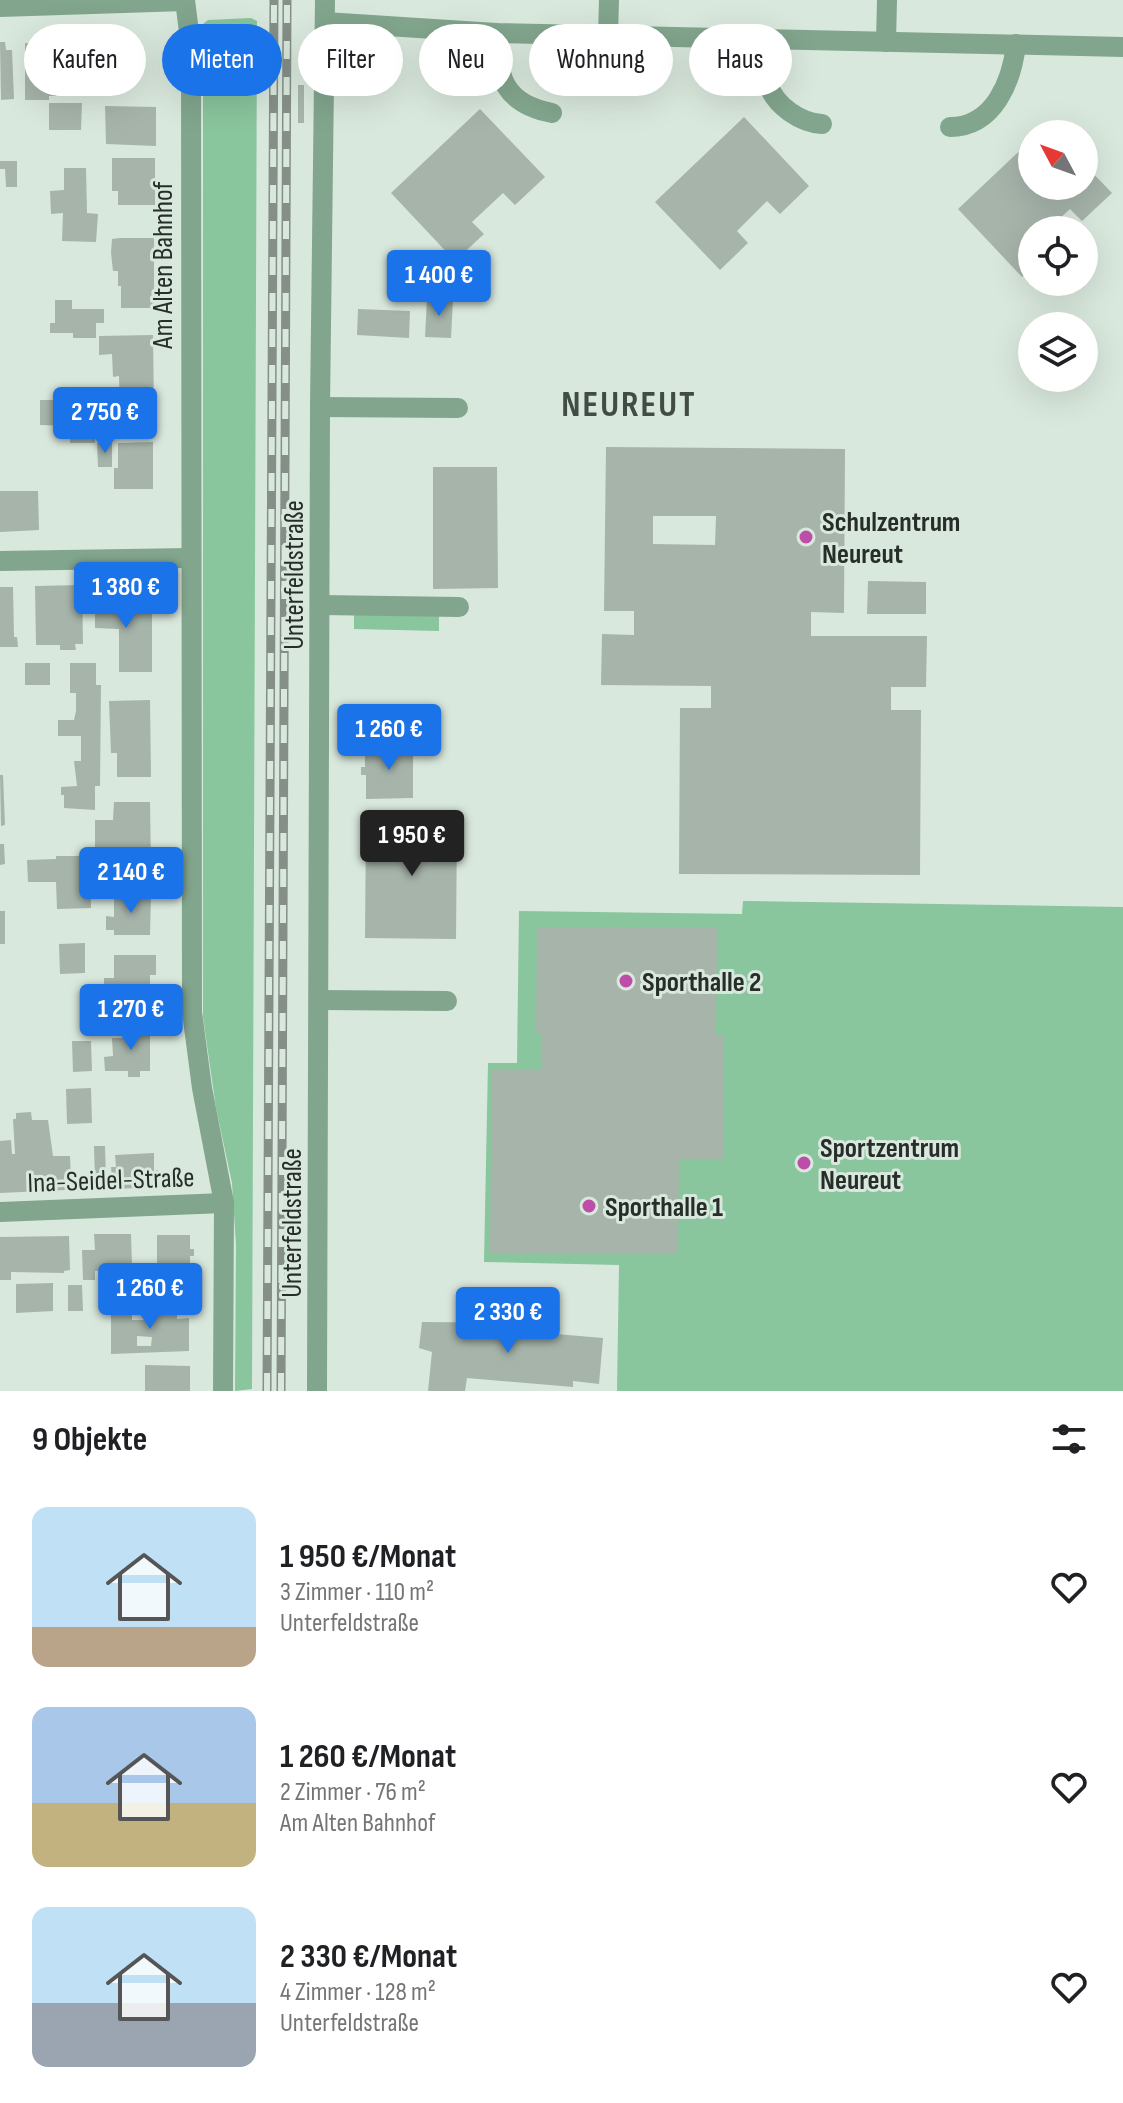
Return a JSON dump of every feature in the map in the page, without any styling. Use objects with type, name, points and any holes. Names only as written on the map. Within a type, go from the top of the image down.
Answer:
[{"type":"street","name":"Unterfeldstraße","points":[[317,1391],[320,407],[325,0]]},
{"type":"street","points":[[608,24],[609,0]]},
{"type":"street","points":[[886,42],[887,0]]},
{"type":"street","points":[[0,7],[185,1]]},
{"type":"street","name":"Am Alten Bahnhof","points":[[185,1],[191,48],[192,1012],[202,1088],[224,1203],[223,1391]]},
{"type":"street","points":[[325,22],[419,28]]},
{"type":"street","points":[[792,40],[1123,47]]},
{"type":"street","points":[[950,127],[963,127],[978,121],[1004,92],[1016,44]]},
{"type":"street","points":[[513,94],[526,106],[552,113]]},
{"type":"street","points":[[777,96],[795,116],[812,124],[822,124]]},
{"type":"street","points":[[320,407],[458,408]]},
{"type":"street","points":[[0,561],[190,558]]},
{"type":"street","points":[[321,605],[459,607]]},
{"type":"street","points":[[320,1000],[447,1001]]},
{"type":"street","name":"Ina-Seidel-Straße","points":[[0,1212],[224,1203]]},
{"type":"green space","points":[[251,18],[257,24],[203,24],[208,20]]},
{"type":"green space","points":[[203,96],[257,96],[252,1389],[235,1391],[236,1245],[232,1183],[216,1108],[203,1017]]},
{"type":"green space","points":[[354,614],[439,615],[439,631],[354,629]]},
{"type":"green space","name":"Sportzentrum Neureut","points":[[743,901],[1123,907],[1123,1391],[617,1391],[619,1265],[484,1262],[488,1063],[517,1063],[519,911],[742,914]]},
{"type":"building","points":[[0,42],[5,42],[6,50],[12,50],[14,99],[1,100]]},
{"type":"building","points":[[25,96],[49,96],[49,100],[25,100]]},
{"type":"building","points":[[298,96],[304,96],[304,123],[298,123]]},
{"type":"building","points":[[49,103],[82,103],[81,130],[49,130]]},
{"type":"building","points":[[105,106],[156,107],[156,146],[106,144]]},
{"type":"building","points":[[480,109],[545,177],[515,205],[503,193],[472,222],[484,234],[455,261],[391,193]]},
{"type":"building","points":[[744,117],[809,186],[780,214],[767,201],[737,231],[748,243],[720,270],[655,202]]},
{"type":"building","points":[[1018,152],[1018,200],[1098,200],[1098,178],[1112,193],[1087,216],[1077,216],[1070,209],[1062,216],[1018,216],[1018,273],[958,209]]},
{"type":"building","points":[[112,158],[155,158],[155,205],[118,205],[118,191],[112,191]]},
{"type":"building","points":[[0,161],[17,161],[17,187],[6,187],[5,169],[0,169]]},
{"type":"building","points":[[64,168],[86,168],[87,213],[98,214],[96,242],[62,241],[63,213],[51,214],[50,191],[64,190]]},
{"type":"building","points":[[154,238],[154,308],[121,308],[121,286],[118,286],[118,271],[113,271],[111,253],[112,239]]},
{"type":"building","points":[[427,298],[453,299],[451,338],[425,337]]},
{"type":"building","points":[[55,300],[72,300],[72,309],[104,309],[104,323],[96,323],[96,338],[73,338],[73,333],[50,333],[50,323],[55,323]]},
{"type":"building","points":[[358,309],[410,311],[409,338],[357,335]]},
{"type":"building","points":[[153,335],[154,410],[120,411],[119,376],[113,377],[112,354],[99,355],[99,336]]},
{"type":"building","points":[[40,400],[95,400],[95,443],[70,443],[70,426],[40,425]]},
{"type":"building","points":[[153,442],[153,489],[114,489],[118,443]]},
{"type":"building","points":[[97,443],[112,443],[112,467],[98,467]]},
{"type":"building","points":[[606,447],[845,449],[844,613],[811,612],[811,636],[927,636],[926,687],[891,687],[891,710],[921,710],[920,875],[679,874],[680,708],[711,708],[711,686],[601,685],[602,634],[634,635],[634,611],[604,611]],"holes":[[[653,516],[716,516],[715,545],[653,544]]]},
{"type":"building","points":[[433,467],[497,467],[498,588],[433,589]]},
{"type":"building","points":[[0,491],[38,491],[39,530],[0,532]]},
{"type":"building","points":[[868,581],[926,582],[926,614],[867,614]]},
{"type":"building","points":[[82,585],[83,644],[75,644],[76,650],[60,650],[60,645],[36,645],[35,586]]},
{"type":"building","points":[[0,587],[13,587],[14,637],[17,637],[18,647],[0,647]]},
{"type":"building","points":[[95,588],[121,588],[121,608],[152,608],[152,672],[119,672],[119,629],[95,628]]},
{"type":"building","points":[[25,663],[50,663],[50,685],[25,685]]},
{"type":"building","points":[[70,663],[96,663],[96,685],[101,685],[100,786],[95,786],[95,810],[64,808],[64,795],[61,795],[61,787],[77,786],[74,761],[81,761],[81,736],[58,736],[58,720],[74,720],[76,711],[76,693],[70,693]]},
{"type":"building","points":[[150,700],[151,777],[117,777],[117,753],[111,753],[109,701]]},
{"type":"building","points":[[413,746],[413,798],[366,799],[366,775],[361,775],[361,767],[365,767],[365,747]]},
{"type":"building","points":[[0,775],[3,775],[5,825],[1,826]]},
{"type":"building","points":[[114,802],[150,802],[151,869],[113,869],[113,854],[95,854],[95,820],[113,820]]},
{"type":"building","points":[[418,811],[444,811],[444,821],[457,821],[456,939],[365,938],[366,821],[418,821]]},
{"type":"building","points":[[0,844],[4,844],[5,864],[0,865]]},
{"type":"building","points":[[56,856],[90,856],[91,908],[57,909],[56,882],[28,882],[27,860],[56,859]]},
{"type":"building","points":[[114,893],[151,894],[150,935],[114,935],[114,930],[106,930],[106,916],[114,917]]},
{"type":"building","points":[[0,911],[5,911],[5,944],[0,944]]},
{"type":"building","points":[[537,927],[717,928],[716,1036],[724,1036],[723,1160],[679,1160],[678,1254],[490,1253],[492,1070],[541,1070],[542,1034],[536,1034]]},
{"type":"building","points":[[85,943],[85,973],[60,974],[59,944]]},
{"type":"building","points":[[114,955],[156,955],[156,975],[150,975],[150,1010],[104,1010],[104,978],[114,978]]},
{"type":"building","points":[[150,1025],[150,1071],[140,1071],[140,1077],[128,1077],[128,1071],[105,1071],[104,1057],[113,1056],[112,1038],[129,1038],[129,1026]]},
{"type":"building","points":[[72,1041],[91,1041],[92,1071],[73,1072]]},
{"type":"building","points":[[91,1088],[92,1123],[67,1124],[66,1089]]},
{"type":"building","points":[[31,1112],[32,1120],[48,1120],[53,1156],[70,1156],[71,1178],[64,1178],[65,1190],[0,1193],[0,1141],[11,1140],[12,1154],[15,1154],[13,1119],[16,1119],[16,1113]]},
{"type":"building","points":[[94,1146],[105,1146],[106,1179],[95,1179]]},
{"type":"building","points":[[154,1153],[154,1171],[158,1170],[159,1183],[154,1183],[154,1187],[116,1189],[116,1178],[112,1178],[111,1167],[116,1167],[115,1155]]},
{"type":"building","points":[[94,1234],[131,1234],[132,1266],[95,1271],[95,1280],[83,1280],[82,1250],[95,1250]]},
{"type":"building","points":[[157,1235],[190,1235],[190,1249],[194,1249],[194,1256],[190,1256],[190,1263],[157,1264]]},
{"type":"building","points":[[69,1236],[70,1270],[64,1273],[11,1272],[11,1280],[0,1280],[0,1237]]},
{"type":"building","points":[[53,1283],[53,1311],[16,1313],[16,1284]]},
{"type":"building","points":[[68,1285],[82,1285],[83,1311],[68,1311]]},
{"type":"building","points":[[513,1290],[551,1290],[551,1311],[513,1310]]},
{"type":"building","points":[[152,1302],[177,1303],[177,1319],[189,1318],[189,1351],[111,1354],[111,1310],[132,1310],[132,1320],[152,1320]],"holes":[[[137,1336],[152,1337],[151,1346],[137,1346]]]},
{"type":"building","points":[[422,1322],[556,1323],[556,1334],[603,1338],[599,1384],[573,1381],[573,1387],[467,1378],[465,1391],[428,1391],[432,1352],[419,1348]]},
{"type":"building","points":[[145,1365],[190,1366],[190,1391],[145,1391]]},
{"type":"railway","points":[[267,1391],[274,0]]},
{"type":"railway","points":[[281,1391],[287,0]]},
{"type":"place","name":"Schulzentrum Neureut","points":[[806,537]]},
{"type":"place","name":"Sporthalle 2","points":[[626,981]]},
{"type":"place","name":"Sportzentrum Neureut","points":[[804,1163]]},
{"type":"place","name":"Sporthalle 1","points":[[589,1206]]},
{"type":"district","name":"NEUREUT","points":[[629,403]]}]
